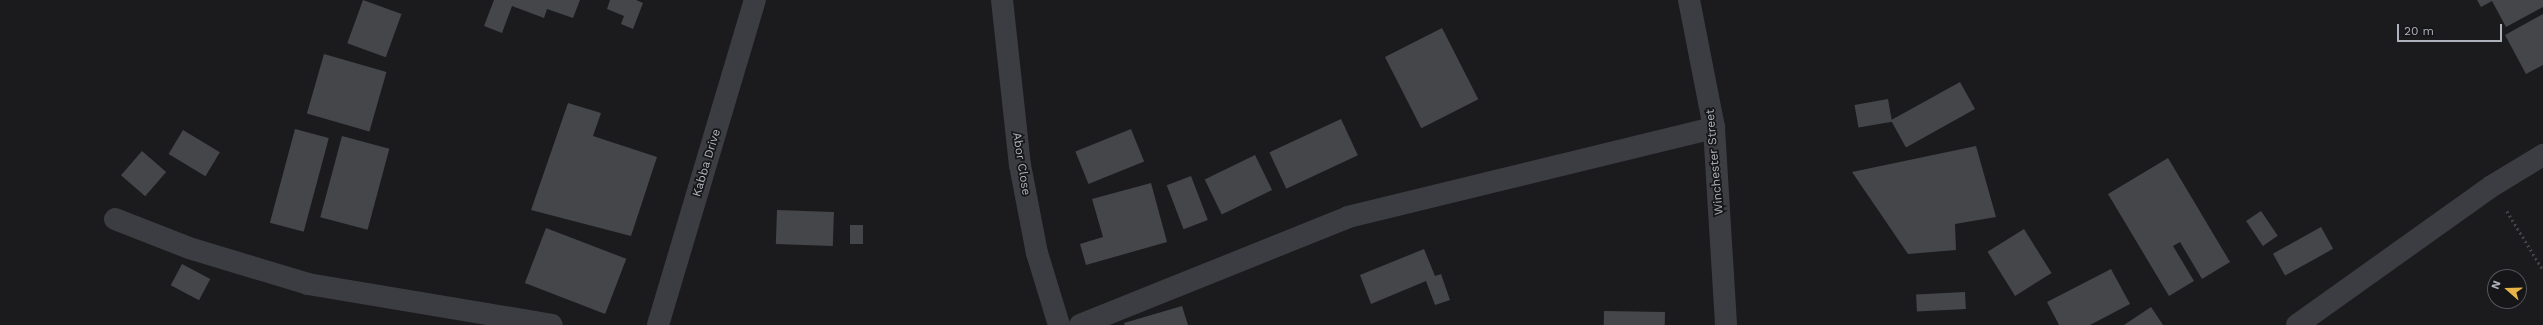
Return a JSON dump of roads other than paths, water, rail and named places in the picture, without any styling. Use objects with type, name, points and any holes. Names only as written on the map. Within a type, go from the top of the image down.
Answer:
[{"type":"street","name":"Kabba Drive","points":[[658,325],[755,0]]},
{"type":"street","name":"Abor Close","points":[[1002,0],[1020,165],[1037,253],[1059,325]]},
{"type":"street","name":"Winchester Street","points":[[1689,0],[1702,53],[1714,128],[1726,325]]},
{"type":"street","points":[[1080,325],[1348,217],[1714,128]]},
{"type":"street","points":[[2297,325],[2492,186],[2543,155]]},
{"type":"street","points":[[115,219],[189,248],[308,284],[552,325]]}]
